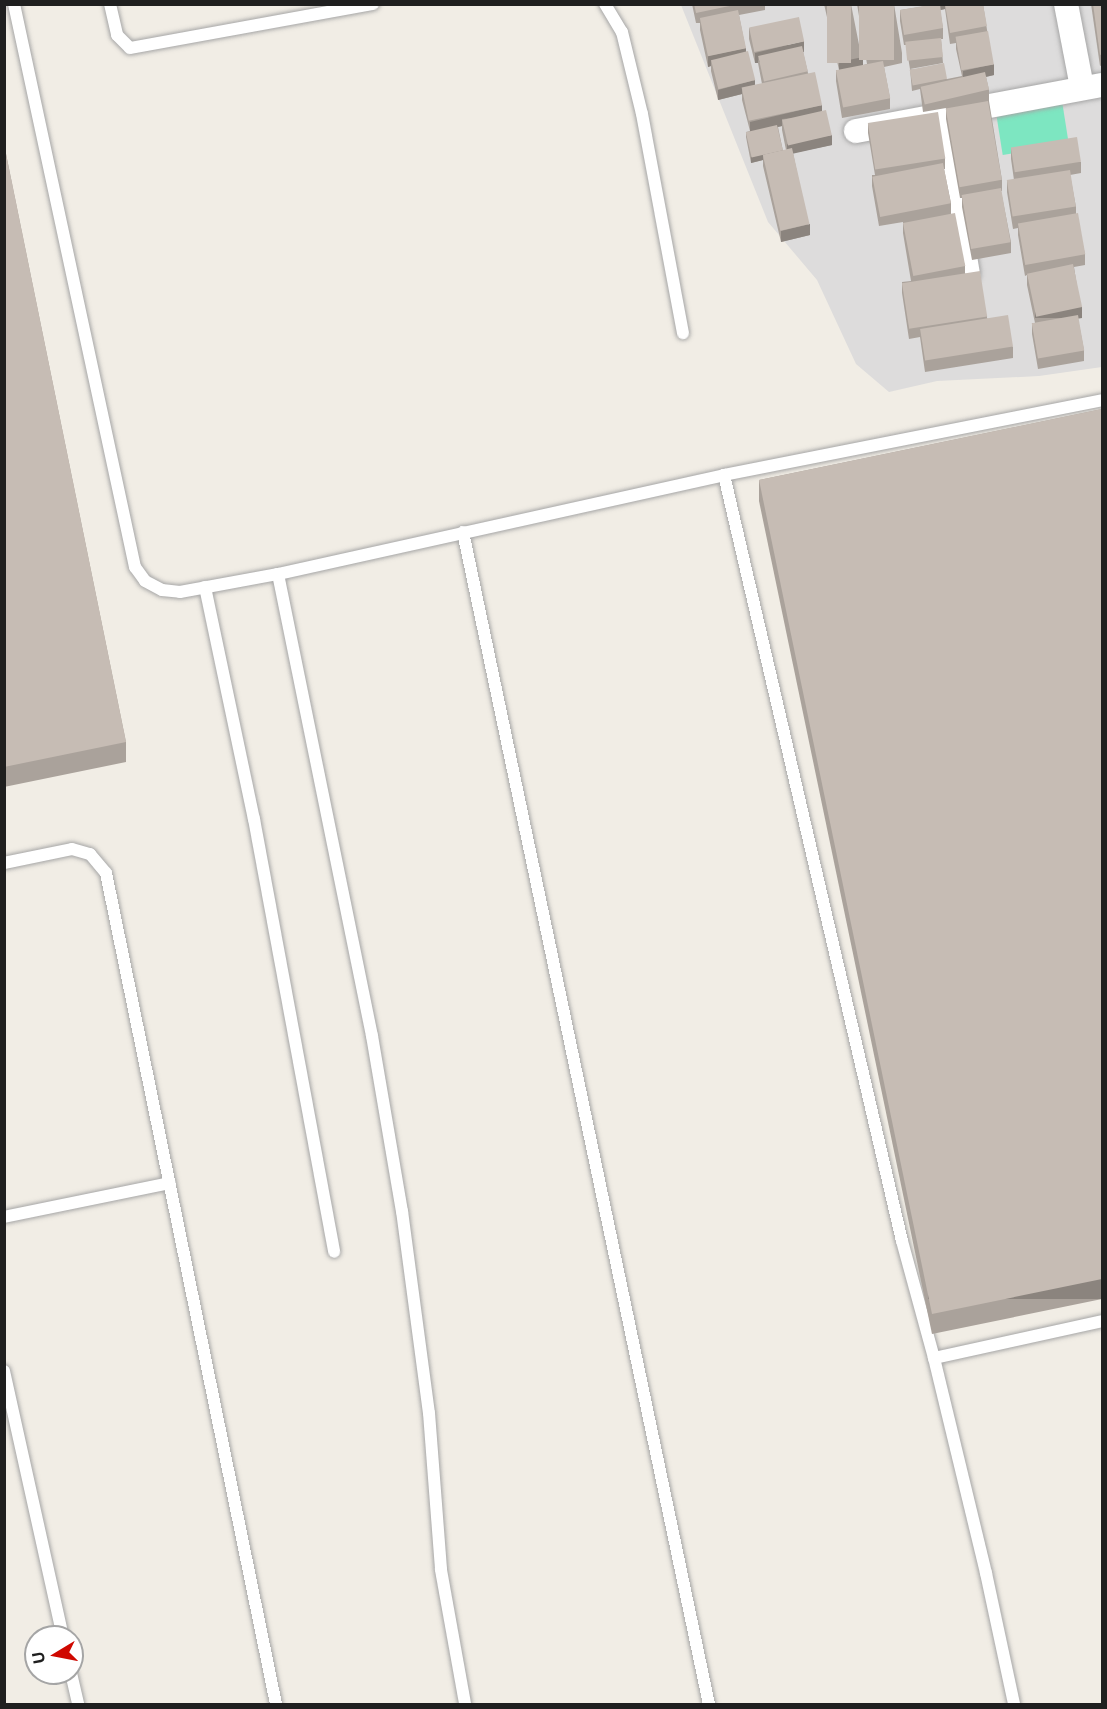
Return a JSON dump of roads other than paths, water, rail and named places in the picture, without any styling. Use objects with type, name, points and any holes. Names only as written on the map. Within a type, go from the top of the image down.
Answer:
[{"type":"street","points":[[856,131],[1092,86],[1066,4]]},
{"type":"street","points":[[941,113],[968,274]]},
{"type":"lane","points":[[14,4],[135,567],[145,581],[162,590],[180,592],[278,574],[724,475],[1102,400]]},
{"type":"lane","points":[[110,4],[117,35],[130,48],[373,4]]},
{"type":"lane","points":[[604,4],[622,32],[642,114],[683,333]]},
{"type":"lane","points":[[724,475],[902,1241],[934,1358],[986,1573],[1014,1704]]},
{"type":"lane","points":[[463,532],[709,1704]]},
{"type":"lane","points":[[278,574],[372,1036],[402,1211],[426,1390],[441,1570],[465,1704]]},
{"type":"lane","points":[[205,587],[254,819],[334,1252]]},
{"type":"lane","points":[[4,863],[72,849],[90,854],[105,873],[276,1704]]},
{"type":"lane","points":[[4,1217],[170,1183]]},
{"type":"lane","points":[[934,1358],[1102,1321]]},
{"type":"lane","points":[[4,1371],[60,1625]]},
{"type":"lane","points":[[74,1685],[78,1704]]}]
